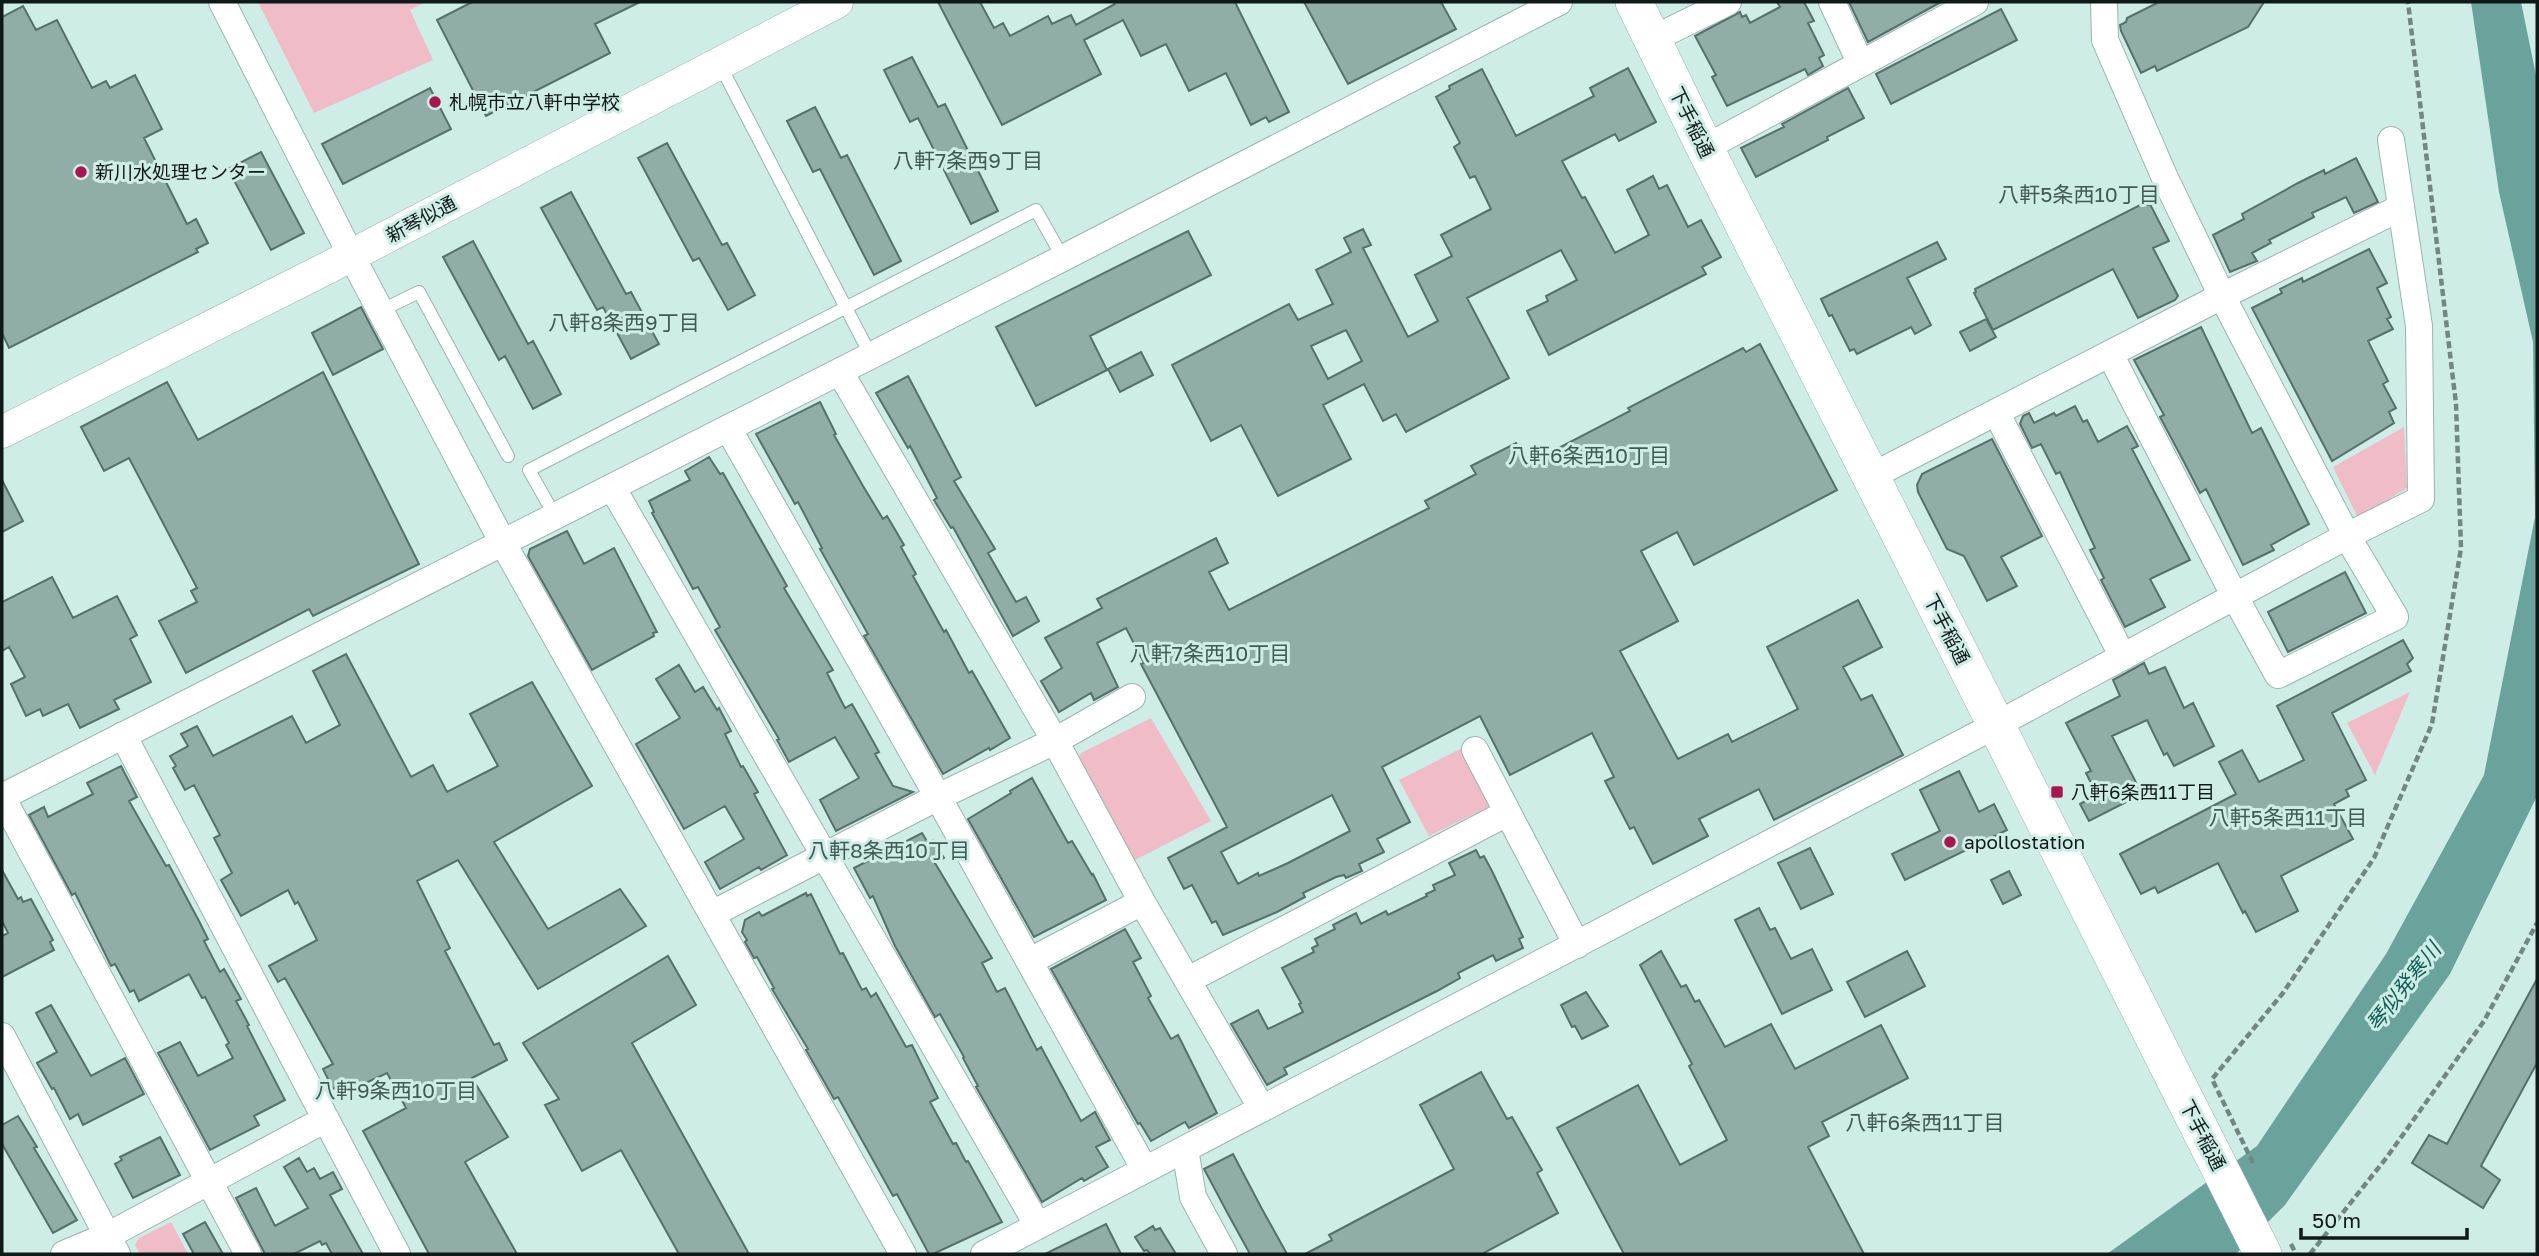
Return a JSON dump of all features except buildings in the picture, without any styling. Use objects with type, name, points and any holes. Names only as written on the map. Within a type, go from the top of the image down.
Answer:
[{"type":"main road","name":"下手稲通","points":[[1634,2],[1870,477],[2263,1254]]},
{"type":"street","points":[[222,2],[351,256],[503,543],[903,1254]]},
{"type":"street","name":"新琴似通","points":[[2,432],[351,256],[718,62],[799,10],[837,2]]},
{"type":"street","points":[[248,1254],[2,797],[840,372],[1559,2]]},
{"type":"street","points":[[1653,38],[1728,2]]},
{"type":"street","points":[[1832,2],[1860,62]]},
{"type":"street","points":[[1705,148],[1975,2]]},
{"type":"street","points":[[2104,2],[2105,40],[2165,178],[2222,296],[2347,536],[2395,617],[2278,675],[2110,354]]},
{"type":"street","points":[[984,1254],[1996,725],[2421,499],[2419,326],[2391,140]]},
{"type":"street","points":[[1870,477],[2400,208]]},
{"type":"street","points":[[840,372],[1055,741],[1142,902],[1262,1109]]},
{"type":"street","points":[[1996,412],[2123,657]]},
{"type":"street","points":[[728,428],[938,797],[1145,1170]]},
{"type":"street","points":[[612,487],[1038,1226]]},
{"type":"street","points":[[712,914],[938,797],[1055,741],[1132,697]]},
{"type":"street","points":[[123,735],[397,1254]]},
{"type":"street","points":[[1475,750],[1577,945]]},
{"type":"street","points":[[1188,980],[1507,813]]},
{"type":"street","points":[[1030,961],[1142,902]]},
{"type":"street","points":[[2,1036],[112,1245]]},
{"type":"street","points":[[64,1254],[112,1245],[209,1182],[326,1119]]},
{"type":"street","points":[[1185,1149],[1192,1197],[1224,1254]]},
{"type":"lane","points":[[718,62],[871,356]]},
{"type":"lane","points":[[555,516],[529,470],[1036,210],[1063,258]]},
{"type":"lane","points":[[380,311],[419,292],[508,456]]},
{"type":"path","points":[[2212,1079],[2283,993],[2374,858],[2432,724],[2460,548],[2456,404],[2408,2]]},
{"type":"path","points":[[2310,1254],[2387,1157],[2484,1021],[2537,923]]},
{"type":"shaded area","points":[[258,2],[426,2],[410,10],[433,60],[314,113]]},
{"type":"shaded area","points":[[2404,427],[2407,488],[2358,518],[2333,467]]},
{"type":"shaded area","points":[[2410,692],[2375,775],[2347,723]]},
{"type":"shaded area","points":[[1151,718],[1211,821],[1133,861],[1077,761],[1081,753]]},
{"type":"shaded area","points":[[1464,747],[1489,797],[1488,807],[1429,836],[1399,780]]},
{"type":"shaded area","points":[[171,1222],[188,1254],[140,1254],[135,1245],[139,1238]]},
{"type":"water","name":"琴似発寒川","points":[[2471,2],[2521,2],[2537,80],[2536,798],[2450,974],[2285,1205],[2236,1254],[2107,1254],[2257,1146],[2386,954],[2484,775],[2535,517],[2533,342],[2499,192]]},
{"type":"place","name":"札幌市立八軒中学校","points":[[435,102]]},
{"type":"place","name":"新川水処理センター","points":[[81,172]]},
{"type":"place","name":"八軒6条西11丁目","points":[[2057,792]]},
{"type":"place","name":"apollostation","points":[[1950,842]]},
{"type":"district","name":"八軒7条西9丁目","points":[[968,161]]},
{"type":"district","name":"八軒5条西10丁目","points":[[2079,195]]},
{"type":"district","name":"八軒8条西9丁目","points":[[624,323]]},
{"type":"district","name":"八軒6条西10丁目","points":[[1589,456]]},
{"type":"district","name":"八軒7条西10丁目","points":[[1210,654]]},
{"type":"district","name":"八軒5条西11丁目","points":[[2288,818]]},
{"type":"district","name":"八軒8条西10丁目","points":[[889,851]]},
{"type":"district","name":"八軒9条西10丁目","points":[[396,1091]]},
{"type":"district","name":"八軒6条西11丁目","points":[[1925,1123]]}]
